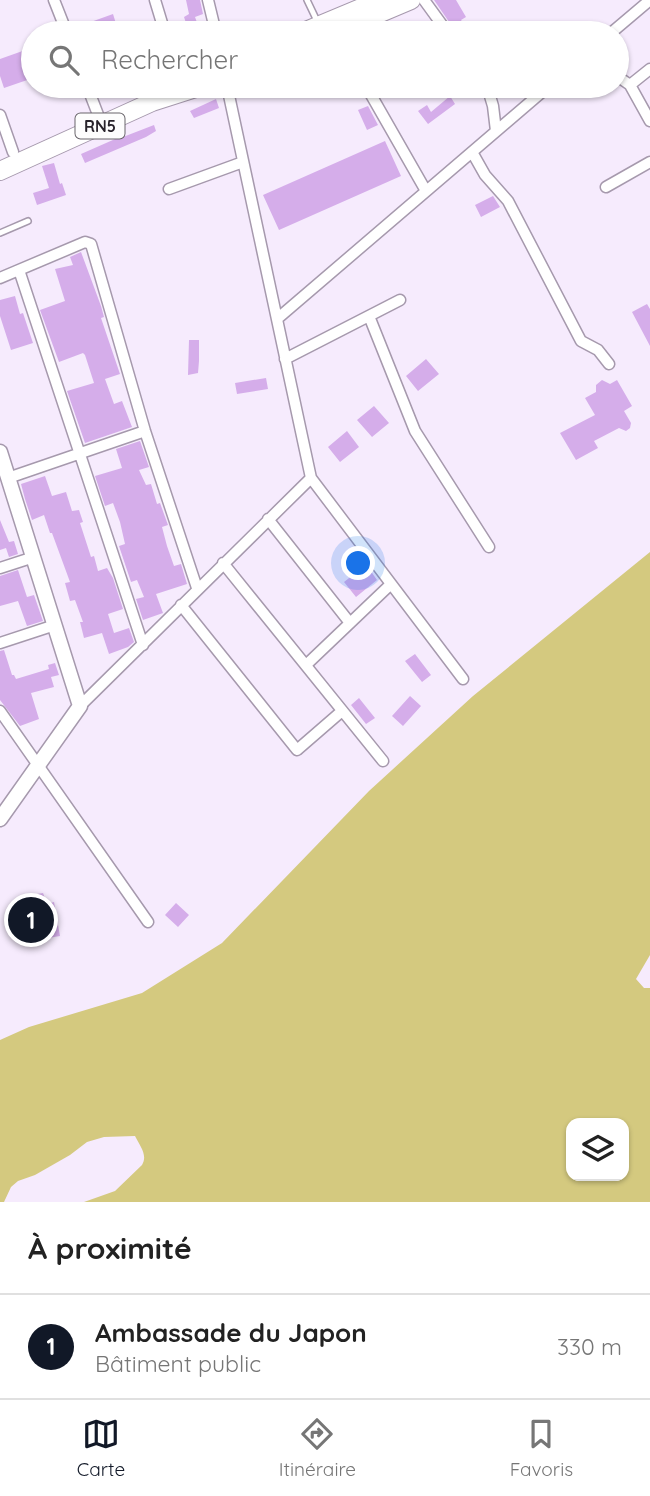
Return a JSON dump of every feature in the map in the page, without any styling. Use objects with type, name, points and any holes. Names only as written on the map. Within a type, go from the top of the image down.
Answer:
[{"type":"highway","points":[[347,21],[380,0]]},
{"type":"highway","points":[[357,21],[411,0]]},
{"type":"highway","name":"RN5","points":[[0,171],[139,98]]},
{"type":"highway","name":"RN5","points":[[6,155],[164,98]]},
{"type":"street","points":[[54,0],[62,21]]},
{"type":"street","points":[[155,0],[161,21]]},
{"type":"street","points":[[208,0],[213,21]]},
{"type":"street","points":[[424,0],[439,21]]},
{"type":"street","points":[[625,21],[650,0]]},
{"type":"street","points":[[650,69],[630,85],[650,121]]},
{"type":"street","points":[[92,98],[100,119]]},
{"type":"street","points":[[230,98],[311,478],[463,679]]},
{"type":"street","points":[[373,98],[426,191]]},
{"type":"street","points":[[491,98],[496,131]]},
{"type":"street","points":[[277,319],[535,98]]},
{"type":"street","points":[[0,115],[6,155]]},
{"type":"street","points":[[472,152],[485,175],[508,201],[582,341],[598,350],[609,364]]},
{"type":"street","points":[[169,189],[243,162]]},
{"type":"street","points":[[606,187],[650,162]]},
{"type":"street","points":[[0,278],[85,242],[91,244],[145,431],[197,589]]},
{"type":"street","points":[[19,270],[143,645]]},
{"type":"street","points":[[285,359],[400,300]]},
{"type":"street","points":[[369,316],[415,431],[489,547]]},
{"type":"street","points":[[6,483],[145,431]]},
{"type":"street","points":[[0,452],[6,483],[33,557],[80,706]]},
{"type":"street","points":[[0,819],[80,706],[311,478]]},
{"type":"street","points":[[268,519],[350,623]]},
{"type":"street","points":[[0,568],[33,557]]},
{"type":"street","points":[[223,563],[383,761]]},
{"type":"street","points":[[306,665],[391,584]]},
{"type":"street","points":[[181,604],[297,750],[342,711]]},
{"type":"street","points":[[0,643],[55,625]]},
{"type":"street","points":[[0,711],[148,922]]},
{"type":"lane","points":[[307,0],[323,21]]},
{"type":"lane","points":[[0,233],[28,221]]},
{"type":"shaded area","points":[[650,552],[650,955],[636,979],[644,988],[650,988],[650,1202],[84,1202],[115,1191],[142,1165],[144,1154],[135,1136],[104,1137],[87,1142],[35,1175],[18,1181],[11,1187],[4,1202],[0,1202],[0,1040],[29,1027],[142,993],[222,943],[369,791],[473,696]]},
{"type":"building","points":[[186,0],[200,0],[203,14],[195,17],[196,21],[185,21],[184,17],[189,14]]},
{"type":"building","points":[[434,0],[456,0],[466,17],[462,21],[448,21]]},
{"type":"building","points":[[113,14],[115,21],[94,21]]},
{"type":"building","points":[[21,52],[21,82],[4,88],[0,76],[0,59]]},
{"type":"building","points":[[448,98],[451,98],[455,104],[428,124],[418,111],[427,105],[431,112]]},
{"type":"building","points":[[216,99],[219,108],[194,118],[190,111]]},
{"type":"building","points":[[368,106],[378,125],[367,130],[358,110]]},
{"type":"building","points":[[154,125],[156,131],[146,137],[85,163],[81,154]]},
{"type":"building","points":[[385,141],[401,176],[279,230],[263,195]]},
{"type":"building","points":[[54,163],[66,195],[37,205],[33,193],[49,188],[42,166]]},
{"type":"building","points":[[493,196],[500,207],[481,217],[475,205]]},
{"type":"building","points":[[81,252],[101,306],[104,317],[101,318],[120,374],[105,379],[114,404],[122,401],[132,427],[85,443],[67,391],[94,383],[85,355],[83,353],[59,362],[40,310],[65,301],[55,269],[73,265],[70,257]]},
{"type":"building","points":[[15,296],[33,343],[11,350],[0,316],[0,300]]},
{"type":"building","points":[[647,304],[650,309],[650,346],[632,312]]},
{"type":"building","points":[[189,340],[199,340],[199,361],[198,373],[188,375]]},
{"type":"building","points":[[426,359],[439,374],[418,391],[406,376]]},
{"type":"building","points":[[266,378],[268,389],[237,394],[235,383]]},
{"type":"building","points":[[602,380],[610,384],[617,380],[632,406],[624,411],[631,423],[630,428],[626,431],[619,428],[594,441],[598,448],[576,460],[560,433],[595,415],[585,398],[596,392],[596,385]]},
{"type":"building","points":[[374,406],[389,423],[372,437],[357,420]]},
{"type":"building","points":[[347,431],[359,447],[340,462],[328,447]]},
{"type":"building","points":[[140,441],[149,467],[139,470],[146,485],[151,484],[157,504],[160,503],[168,525],[162,527],[167,546],[174,566],[181,564],[187,584],[156,594],[163,613],[143,620],[136,599],[144,597],[137,580],[131,582],[119,546],[125,544],[120,522],[113,503],[105,506],[95,476],[122,468],[116,449]]},
{"type":"building","points":[[45,476],[52,496],[66,492],[72,511],[79,510],[83,522],[80,523],[98,571],[107,568],[113,578],[123,609],[108,614],[114,633],[129,628],[134,642],[128,647],[109,654],[102,633],[84,638],[80,622],[83,622],[75,600],[70,601],[65,583],[70,582],[52,533],[44,515],[32,520],[21,484]]},
{"type":"building","points":[[0,520],[9,542],[14,541],[18,554],[9,557],[6,548],[0,550]]},
{"type":"building","points":[[363,560],[377,580],[356,597],[344,582],[358,571],[354,566]]},
{"type":"building","points":[[18,570],[27,597],[34,595],[43,621],[27,626],[18,601],[0,606],[0,576]]},
{"type":"building","points":[[4,650],[12,675],[16,679],[49,669],[48,665],[55,663],[59,675],[51,677],[54,687],[31,693],[39,719],[20,726],[0,700],[0,651]]},
{"type":"building","points":[[415,654],[431,675],[422,682],[405,661]]},
{"type":"building","points":[[410,696],[421,706],[403,726],[392,716]]},
{"type":"building","points":[[359,698],[375,718],[366,724],[351,705]]},
{"type":"building","points":[[43,893],[47,904],[54,902],[60,936],[24,942],[18,908],[25,907],[26,896]]},
{"type":"building","points":[[176,903],[189,915],[178,927],[165,915]]},
{"type":"place","name":"Ambassade du Japon","points":[[31,920]]}]
